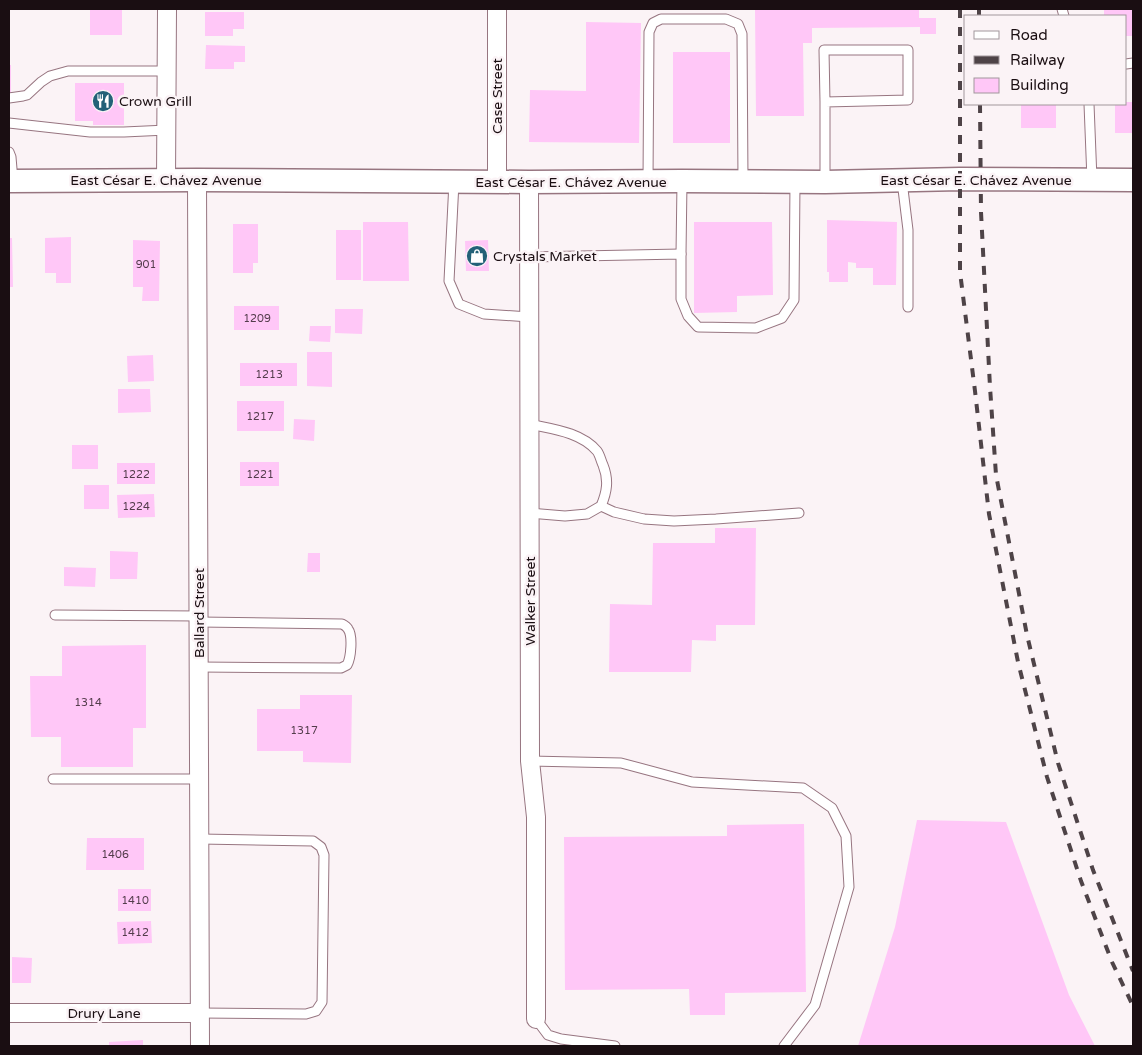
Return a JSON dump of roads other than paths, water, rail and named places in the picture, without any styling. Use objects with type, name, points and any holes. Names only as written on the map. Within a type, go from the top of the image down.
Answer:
[{"type":"street","points":[[166,180],[167,9]]},
{"type":"street","name":"Case Street","points":[[497,9],[497,182]]},
{"type":"street","name":"East César E. Chávez Avenue","points":[[11,180],[825,182],[960,179],[1133,180]]},
{"type":"street","name":"Ballard Street","points":[[197,180],[200,1046]]},
{"type":"street","name":"Walker Street","points":[[529,182],[530,761],[536,818],[536,1018]]},
{"type":"street","name":"Drury Lane","points":[[9,1013],[200,1014]]},
{"type":"lane","points":[[648,182],[649,32],[653,23],[661,19],[726,19],[738,24],[742,34],[743,181]]},
{"type":"lane","points":[[825,102],[908,100],[908,50],[824,50],[825,182]]},
{"type":"lane","points":[[9,98],[27,95],[50,76],[68,71],[166,70]]},
{"type":"lane","points":[[1089,105],[1092,180]]},
{"type":"lane","points":[[9,122],[90,132],[166,130]]},
{"type":"lane","points":[[9,152],[11,157],[11,180]]},
{"type":"lane","points":[[902,180],[908,230],[908,307]]},
{"type":"lane","points":[[682,181],[681,299],[688,316],[698,327],[756,328],[782,318],[794,300],[795,181]]},
{"type":"lane","points":[[454,182],[449,281],[459,304],[484,314],[529,317]]},
{"type":"lane","points":[[529,257],[682,254]]},
{"type":"lane","points":[[529,424],[564,432],[585,440],[598,452],[606,473],[606,493],[601,506],[587,514],[565,516],[530,513]]},
{"type":"lane","points":[[601,506],[614,512],[644,520],[674,521],[799,512]]},
{"type":"lane","points":[[55,615],[342,624],[348,628],[351,636],[350,660],[347,665],[341,668],[199,667]]},
{"type":"lane","points":[[530,761],[621,763],[692,782],[803,788],[832,808],[846,836],[848,887],[815,1005],[784,1046]]},
{"type":"lane","points":[[53,779],[199,780]]},
{"type":"lane","points":[[200,839],[313,841],[321,847],[324,856],[322,1002],[316,1011],[306,1014],[200,1014]]},
{"type":"lane","points":[[536,1018],[548,1035],[561,1039],[615,1046]]},
{"type":"railway","points":[[960,9],[960,272],[989,514],[1018,662],[1047,777],[1081,881],[1112,962],[1133,1006]]},
{"type":"railway","points":[[979,9],[979,15]]},
{"type":"railway","points":[[980,105],[981,212],[996,475],[1027,635],[1058,763],[1093,870],[1133,971]]},
{"type":"place","name":"Crown Grill","points":[[103,101]]},
{"type":"place","name":"Crystals Market","points":[[477,256]]}]
